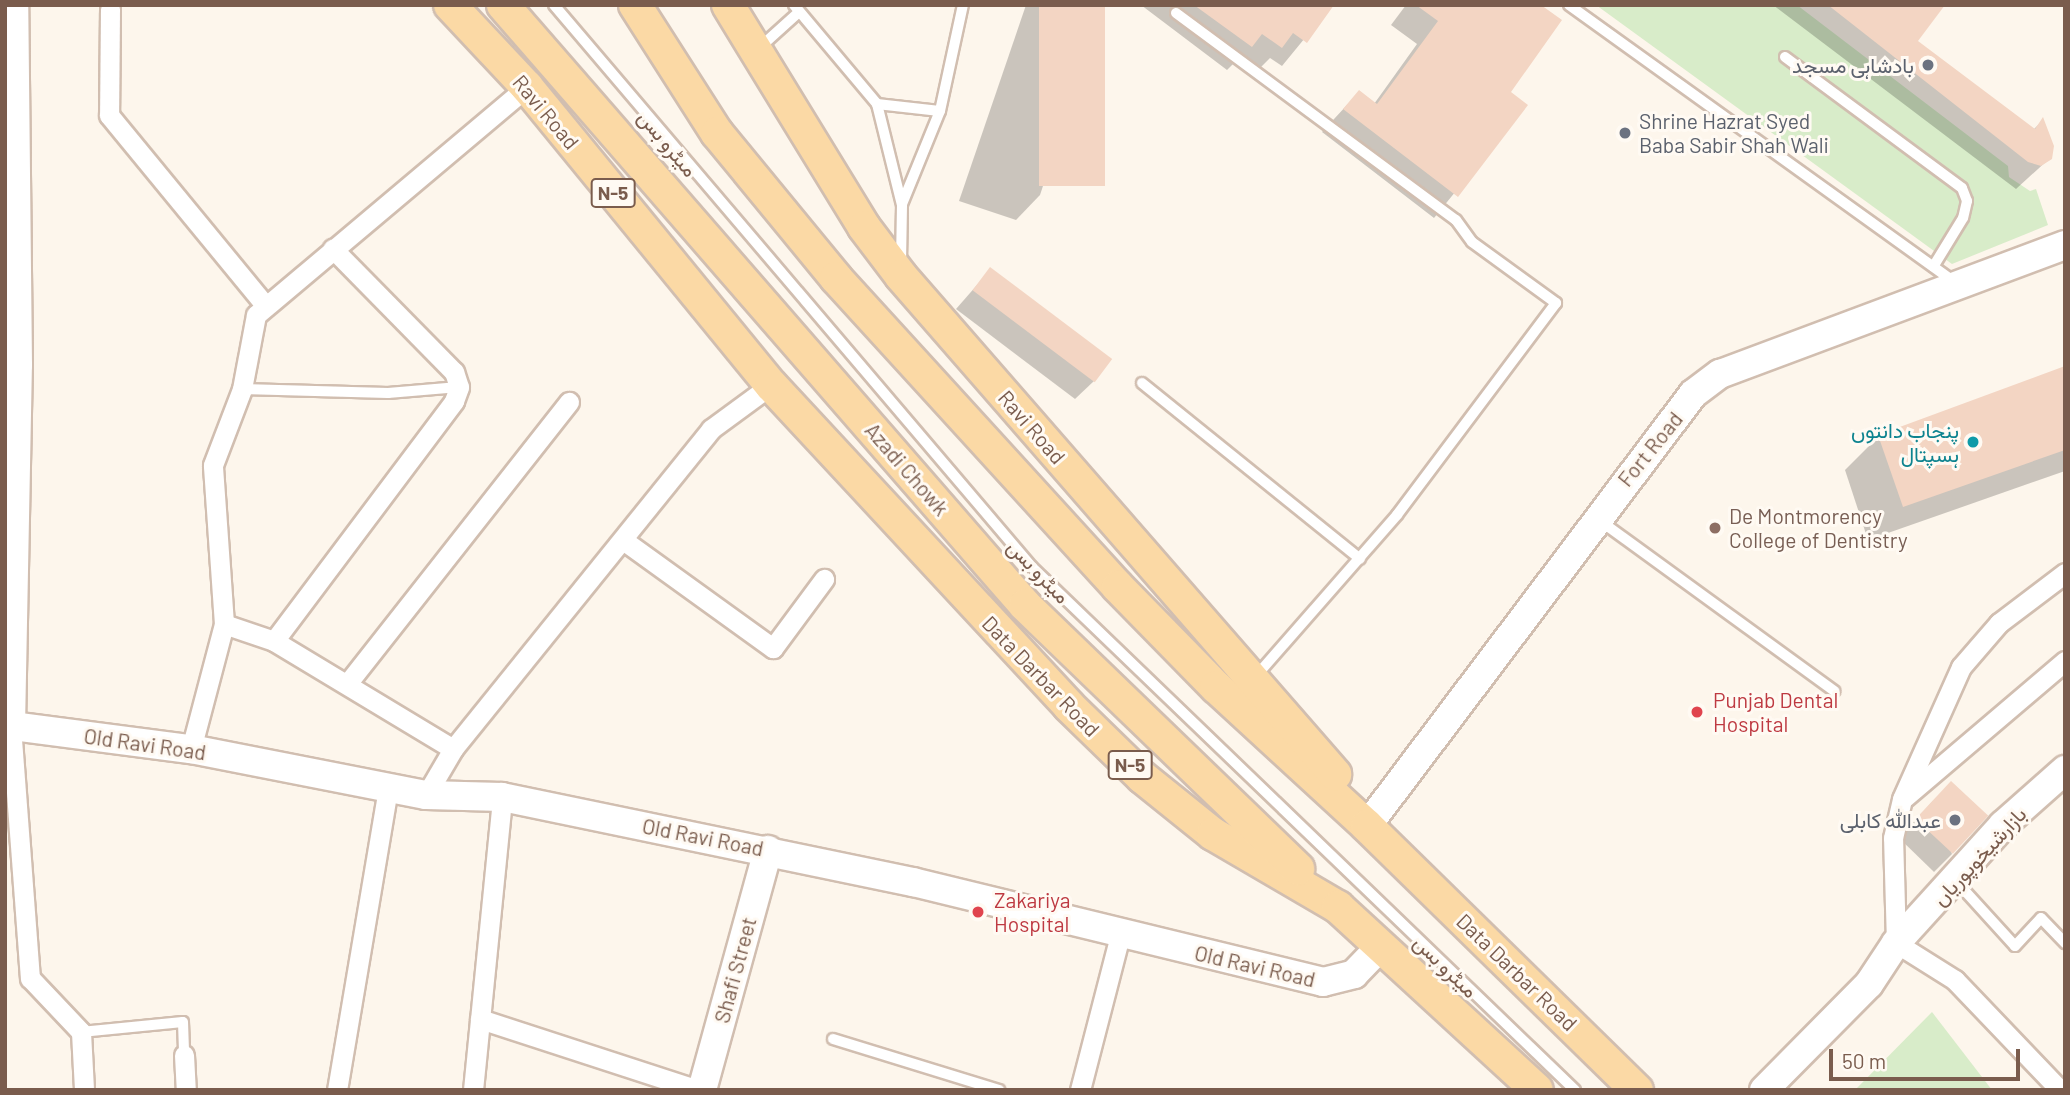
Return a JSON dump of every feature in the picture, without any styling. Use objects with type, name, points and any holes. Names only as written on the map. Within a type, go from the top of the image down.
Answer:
[{"type":"main road","name":"Ravi Road","points":[[450,5],[527,87],[771,385]]},
{"type":"main road","name":"Azadi Chowk","points":[[503,5],[1025,604],[1149,728],[1338,907]]},
{"type":"main road","points":[[635,5],[717,133],[836,278],[1118,587],[1216,687],[1367,826]]},
{"type":"main road","name":"Ravi Road","points":[[728,5],[758,49],[857,216],[901,276],[1341,780],[1367,826]]},
{"type":"main road","name":"Data Darbar Road","points":[[771,385],[980,614],[1142,777],[1213,834],[1338,907],[1537,1090]]},
{"type":"main road","name":"Data Darbar Road","points":[[1367,826],[1637,1090]]},
{"type":"street","points":[[14,5],[8,726],[30,978],[80,1032],[84,1090]]},
{"type":"street","points":[[110,9],[109,115],[265,305]]},
{"type":"street","points":[[191,749],[224,624],[213,465],[242,389],[256,315],[527,87]]},
{"type":"street","name":"Fort Road","points":[[1367,826],[1595,518],[1693,394],[1720,374],[2065,245]]},
{"type":"street","points":[[274,641],[454,401],[459,387],[454,372],[333,249]]},
{"type":"street","points":[[426,795],[453,749],[711,429],[771,385]]},
{"type":"street","points":[[347,684],[569,402]]},
{"type":"street","points":[[623,540],[773,648],[824,579]]},
{"type":"street","points":[[2061,1086],[1955,980],[1896,943],[1893,838],[1902,799],[1961,667],[1999,623],[2065,573]]},
{"type":"street","points":[[224,624],[274,641],[453,749]]},
{"type":"street","points":[[1902,799],[2065,661]]},
{"type":"street","name":"Old Ravi Road","points":[[8,726],[191,749],[426,795],[502,797],[768,850],[1323,982],[1354,974],[1381,946]]},
{"type":"street","name":"بازارشیخوپوریاں","points":[[1764,1090],[1869,984],[1896,943],[2003,825],[2065,770]]},
{"type":"street","points":[[337,1090],[388,789]]},
{"type":"street","points":[[473,1090],[502,797]]},
{"type":"street","name":"Shafi Street","points":[[700,1090],[768,850]]},
{"type":"street","points":[[1080,1090],[1120,934]]},
{"type":"street","points":[[480,1019],[700,1090]]},
{"type":"street","points":[[184,1055],[186,1090]]},
{"type":"lane","name":"میٹرو بس","points":[[554,5],[1032,567],[1574,1090]]},
{"type":"lane","points":[[902,205],[940,111],[962,5]]},
{"type":"lane","points":[[1569,5],[1957,284]]},
{"type":"lane","points":[[758,49],[797,8],[877,104],[902,205],[901,276]]},
{"type":"lane","points":[[1176,13],[1456,220],[1472,242],[1556,303],[1360,559],[1254,679]]},
{"type":"lane","points":[[1785,57],[1962,188],[1967,201],[1963,218],[1933,267]]},
{"type":"lane","points":[[877,104],[940,111]]},
{"type":"lane","points":[[1142,383],[1360,559]]},
{"type":"lane","points":[[242,389],[388,393],[459,387]]},
{"type":"lane","points":[[1595,518],[1834,691]]},
{"type":"lane","points":[[1955,879],[2015,946],[2041,918],[2065,943]]},
{"type":"lane","points":[[80,1032],[183,1023],[184,1055]]},
{"type":"lane","points":[[833,1039],[999,1090]]},
{"type":"green space","points":[[1596,5],[1797,5],[2008,166],[2009,177],[2030,191],[2036,189],[2048,225],[1952,264]]},
{"type":"green space","points":[[1932,1012],[1992,1090],[1855,1090]]},
{"type":"building","points":[[1039,5],[1105,5],[1105,186],[1039,186]]},
{"type":"building","points":[[1194,5],[1334,5],[1307,43],[1293,33],[1282,48],[1262,34],[1252,47]]},
{"type":"building","points":[[1416,5],[1541,5],[1562,20],[1511,92],[1528,105],[1458,197],[1343,109],[1359,90],[1377,104],[1438,21]]},
{"type":"building","name":"بادشاہی مسجد","points":[[1828,5],[1945,5],[1918,41],[2035,129],[2043,117],[2054,146],[2052,159],[2041,166],[2028,162]]},
{"type":"building","points":[[990,267],[1112,359],[1095,382],[973,290]]},
{"type":"building","name":"پنجاب دانتوں ہسپتال","points":[[2065,366],[2065,450],[1903,507],[1878,435]]},
{"type":"building","name":"عبدﷲ کابلی","points":[[1951,781],[1988,816],[1953,854],[1916,819]]},
{"type":"place","name":"بادشاہی مسجد","points":[[1928,65]]},
{"type":"place","name":"Shrine Hazrat Syed Baba Sabir Shah Wali","points":[[1625,133]]},
{"type":"place","name":"پنجاب دانتوں ہسپتال","points":[[1973,442]]},
{"type":"place","name":"De Montmorency College of Dentistry","points":[[1715,528]]},
{"type":"place","name":"Punjab Dental Hospital","points":[[1697,712]]},
{"type":"place","name":"عبدﷲ کابلی","points":[[1955,820]]},
{"type":"place","name":"Zakariya Hospital","points":[[978,912]]}]
